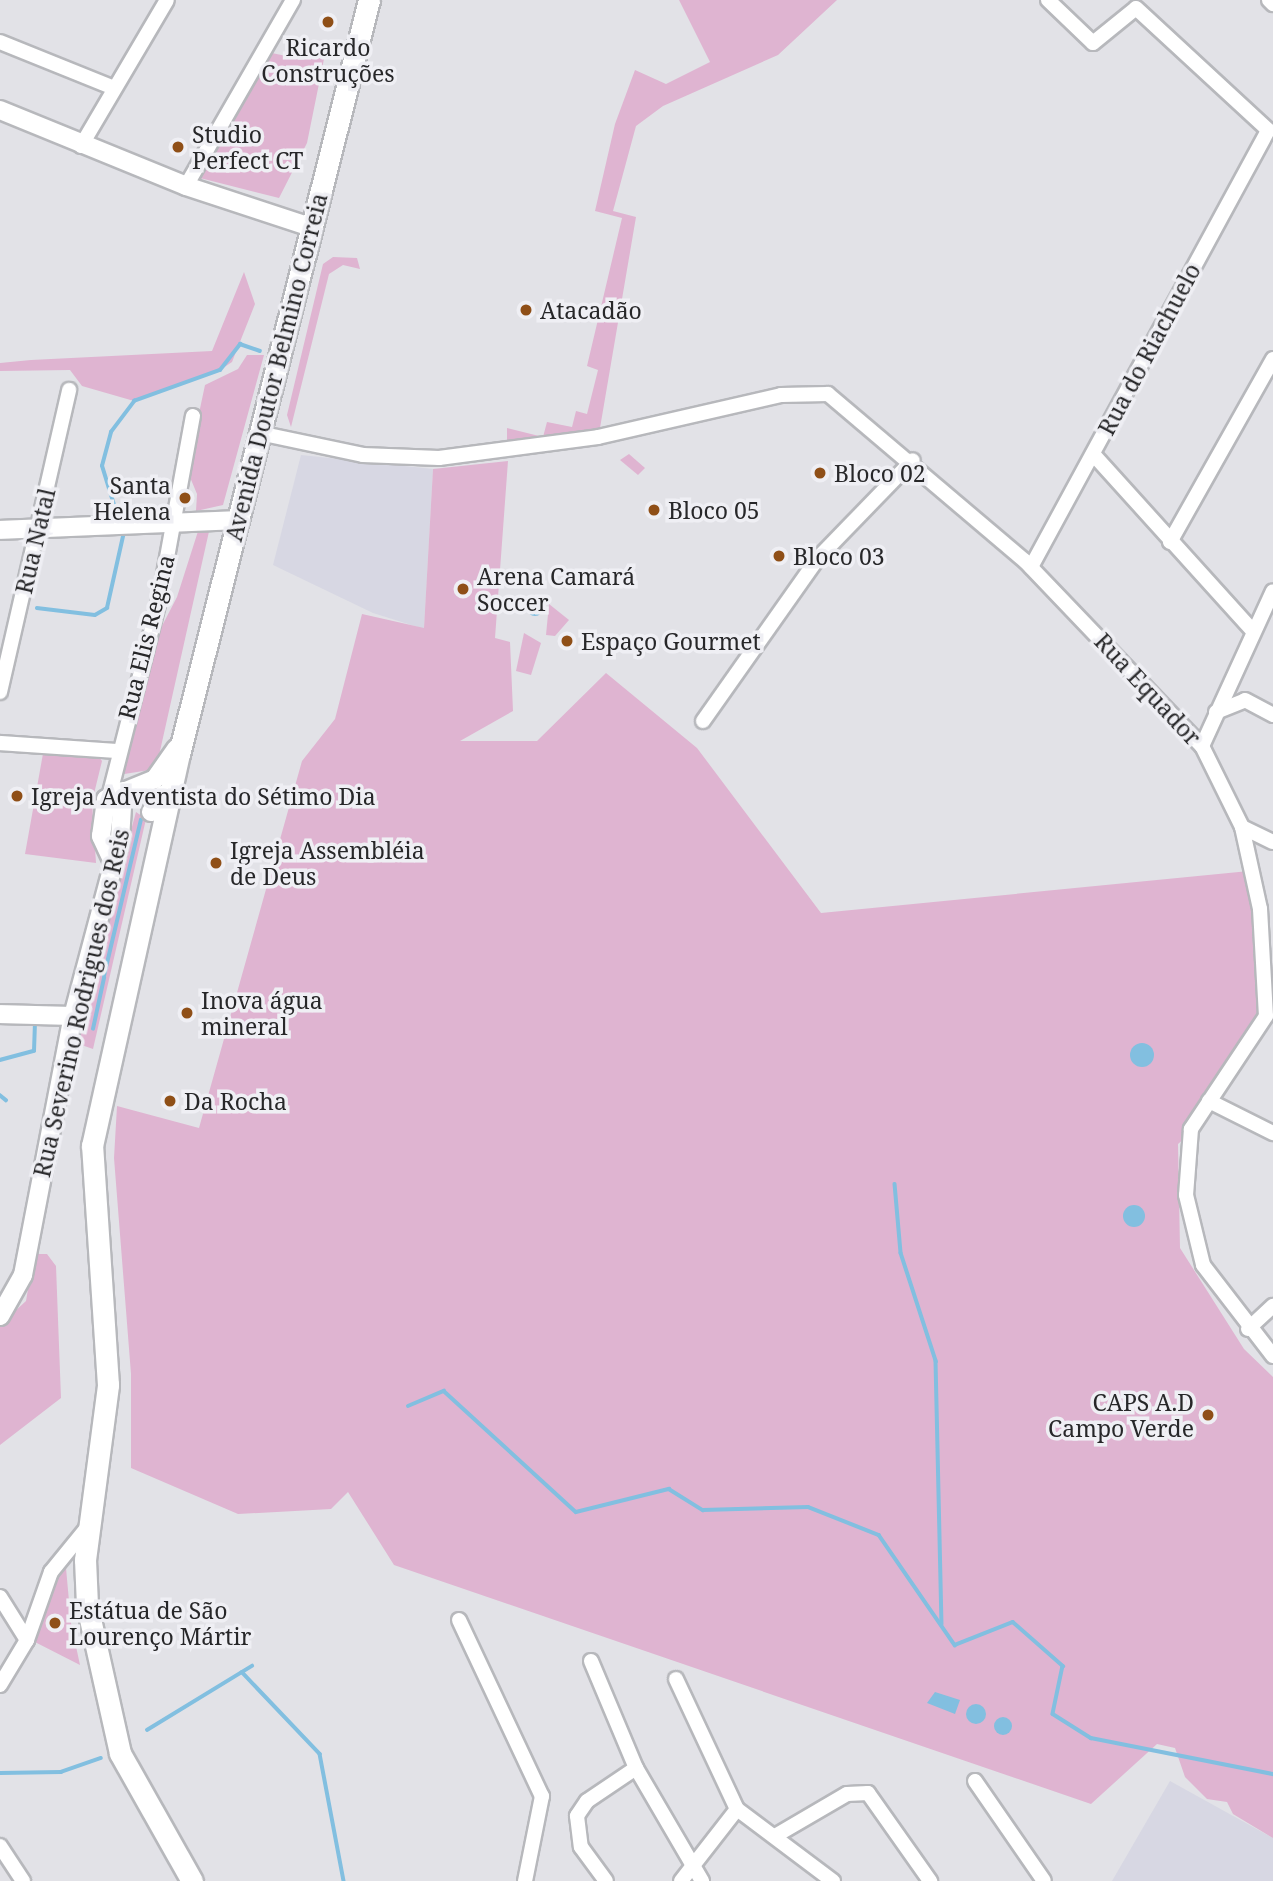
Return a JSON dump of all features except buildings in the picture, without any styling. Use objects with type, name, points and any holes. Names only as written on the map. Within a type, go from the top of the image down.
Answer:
[{"type":"main road","name":"Avenida Doutor Belmino Correia","points":[[192,1881],[131,1777],[112,1725],[87,1605],[90,1524],[108,1385],[92,1146],[160,814],[184,733],[369,0]]},
{"type":"street","points":[[81,146],[112,87],[167,0]]},
{"type":"street","points":[[186,186],[293,0]]},
{"type":"street","points":[[1048,0],[1093,43],[1136,8],[1270,130]]},
{"type":"street","points":[[1269,0],[1273,4]]},
{"type":"street","points":[[0,42],[112,87]]},
{"type":"street","points":[[0,110],[81,146],[186,186],[311,227]]},
{"type":"street","name":"Rua do Riachuelo","points":[[1031,567],[1270,130]]},
{"type":"street","points":[[1170,542],[1273,359]]},
{"type":"street","name":"Rua Natal","points":[[0,692],[69,390]]},
{"type":"street","name":"Rua Equador","points":[[259,433],[363,455],[439,458],[598,437],[780,395],[820,394],[844,402],[913,460],[1031,567],[1202,746],[1242,827],[1268,936],[1266,1016],[1209,1101],[1188,1144],[1189,1223],[1213,1282],[1248,1329],[1273,1356]]},
{"type":"street","name":"Rua Elis Regina","points":[[119,798],[113,774],[117,751],[159,601],[171,522],[193,416]]},
{"type":"street","points":[[1093,454],[1252,630]]},
{"type":"street","points":[[703,721],[818,558],[913,460]]},
{"type":"street","points":[[0,530],[237,520]]},
{"type":"street","points":[[1202,746],[1252,630],[1273,591]]},
{"type":"street","points":[[1216,712],[1245,700],[1273,715]]},
{"type":"street","name":"Avenida Doutor Belmino Correia","points":[[146,783],[166,768],[184,733]]},
{"type":"street","points":[[0,743],[117,751]]},
{"type":"street","points":[[119,798],[146,783],[162,793],[160,814]]},
{"type":"street","name":"Rua Severino Rodrigues dos Reis","points":[[0,1316],[23,1275],[73,1016],[114,864],[100,824],[119,798],[160,814]]},
{"type":"street","points":[[1242,827],[1273,842]]},
{"type":"street","points":[[0,1014],[73,1016]]},
{"type":"street","points":[[1209,1101],[1273,1133]]},
{"type":"street","points":[[1248,1329],[1273,1307]]},
{"type":"street","points":[[0,1685],[27,1640],[51,1572],[90,1524]]},
{"type":"street","points":[[0,1597],[27,1640]]},
{"type":"street","points":[[459,1620],[542,1796],[525,1881]]},
{"type":"street","points":[[591,1661],[636,1768],[690,1868],[702,1881]]},
{"type":"street","points":[[676,1679],[737,1809],[833,1881]]},
{"type":"street","points":[[606,1881],[581,1847],[577,1815],[587,1801],[636,1768]]},
{"type":"street","points":[[975,1781],[1044,1881]]},
{"type":"street","points":[[775,1836],[847,1794],[868,1793],[930,1881]]},
{"type":"street","points":[[681,1881],[737,1809]]},
{"type":"street","points":[[0,1846],[23,1881]]},
{"type":"shaded area","points":[[679,0],[837,0],[778,55],[663,106],[636,126],[613,211],[636,217],[600,428],[579,434],[507,441],[507,428],[543,437],[547,422],[572,427],[576,411],[587,414],[598,370],[587,366],[622,218],[595,211],[615,124],[635,70],[666,84],[710,62]]},
{"type":"shaded area","points":[[306,49],[325,54],[307,143],[279,198],[200,178],[267,52],[291,57]]},
{"type":"shaded area","points":[[333,257],[357,258],[360,269],[343,265],[329,274],[291,427],[287,415],[323,264]]},
{"type":"shaded area","points":[[244,272],[255,304],[232,362],[220,370],[134,401],[82,386],[70,370],[0,371],[0,363],[31,360],[212,351]]},
{"type":"shaded area","points":[[247,355],[264,355],[223,505],[196,511],[197,494],[187,470],[205,385],[238,369]]},
{"type":"shaded area","points":[[629,454],[645,468],[638,475],[620,460]]},
{"type":"shaded area","points":[[301,455],[433,469],[424,629],[373,613],[273,565]]},
{"type":"shaded area","points":[[508,461],[495,638],[510,642],[513,711],[460,741],[537,741],[606,673],[697,748],[821,913],[1249,871],[1261,1004],[1213,1113],[1178,1144],[1180,1248],[1244,1349],[1273,1377],[1273,1838],[1233,1814],[1227,1802],[1207,1799],[1185,1777],[1175,1748],[1157,1744],[1091,1804],[394,1565],[348,1492],[331,1509],[238,1514],[131,1468],[131,1374],[114,1158],[117,1106],[199,1128],[302,761],[335,719],[362,614],[424,628],[433,469]]},
{"type":"shaded area","points":[[200,525],[210,527],[156,769],[118,775],[149,651],[177,597]]},
{"type":"shaded area","points":[[549,604],[569,620],[555,636],[546,635]]},
{"type":"shaded area","points":[[524,633],[541,643],[531,675],[516,671]]},
{"type":"shaded area","points":[[44,748],[97,754],[102,761],[92,802],[96,863],[25,854]]},
{"type":"shaded area","points":[[136,812],[146,819],[93,1049],[73,1042]]},
{"type":"shaded area","points":[[34,1254],[47,1254],[56,1266],[61,1398],[0,1445],[0,1325],[26,1301]]},
{"type":"shaded area","points":[[66,1568],[71,1623],[80,1665],[29,1639],[55,1579]]},
{"type":"shaded area","points":[[1170,1781],[1273,1838],[1273,1881],[1112,1881]]},
{"type":"water","points":[[532,600],[538,600],[543,608],[541,614],[532,616],[527,611],[527,605]]},
{"type":"water","points":[[1142,1043],[1150,1047],[1154,1055],[1150,1063],[1142,1067],[1134,1063],[1130,1055],[1134,1047]]},
{"type":"water","points":[[1134,1205],[1142,1208],[1145,1216],[1142,1224],[1134,1227],[1126,1224],[1123,1216],[1126,1208]]},
{"type":"water","points":[[935,1692],[960,1700],[955,1714],[927,1703]]},
{"type":"water","points":[[976,1704],[983,1707],[986,1714],[983,1721],[976,1724],[969,1721],[966,1714],[969,1707]]},
{"type":"water","points":[[1003,1717],[1009,1720],[1012,1726],[1009,1732],[1003,1735],[997,1732],[994,1726],[997,1720]]},
{"type":"waterway","points":[[118,518],[102,466],[111,432],[134,401],[220,370],[240,344],[260,351]]},
{"type":"waterway","points":[[37,608],[95,615],[107,608],[124,532]]},
{"type":"waterway","points":[[104,976],[141,820]]},
{"type":"waterway","points":[[93,1029],[104,978]]},
{"type":"waterway","points":[[0,1060],[34,1051],[35,1026]]},
{"type":"waterway","points":[[0,1095],[6,1100]]},
{"type":"waterway","points":[[895,1184],[901,1253],[936,1361],[942,1624]]},
{"type":"waterway","points":[[408,1406],[444,1391],[576,1512],[669,1489],[703,1510],[808,1507],[879,1535],[955,1645],[1013,1622],[1063,1666],[1053,1714],[1091,1738],[1273,1774]]},
{"type":"waterway","points":[[147,1730],[252,1666]]},
{"type":"waterway","points":[[242,1672],[320,1754],[344,1881]]},
{"type":"waterway","points":[[0,1773],[61,1772],[101,1758]]},
{"type":"place","name":"Ricardo Construções","points":[[328,22]]},
{"type":"place","name":"Studio Perfect CT","points":[[178,147]]},
{"type":"place","name":"Atacadão","points":[[526,310]]},
{"type":"place","name":"Bloco 02","points":[[820,473]]},
{"type":"place","name":"Santa Helena","points":[[185,498]]},
{"type":"place","name":"Bloco 05","points":[[654,510]]},
{"type":"place","name":"Bloco 03","points":[[779,556]]},
{"type":"place","name":"Arena Camará Soccer","points":[[463,589]]},
{"type":"place","name":"Espaço Gourmet","points":[[567,641]]},
{"type":"place","name":"Igreja Adventista do Sétimo Dia","points":[[17,796]]},
{"type":"place","name":"Igreja Assembléia de Deus","points":[[216,863]]},
{"type":"place","name":"Inova água mineral","points":[[187,1013]]},
{"type":"place","name":"Da Rocha","points":[[170,1101]]},
{"type":"place","name":"CAPS A.D Campo Verde","points":[[1208,1415]]},
{"type":"place","name":"Estátua de São Lourenço Mártir","points":[[55,1623]]}]
